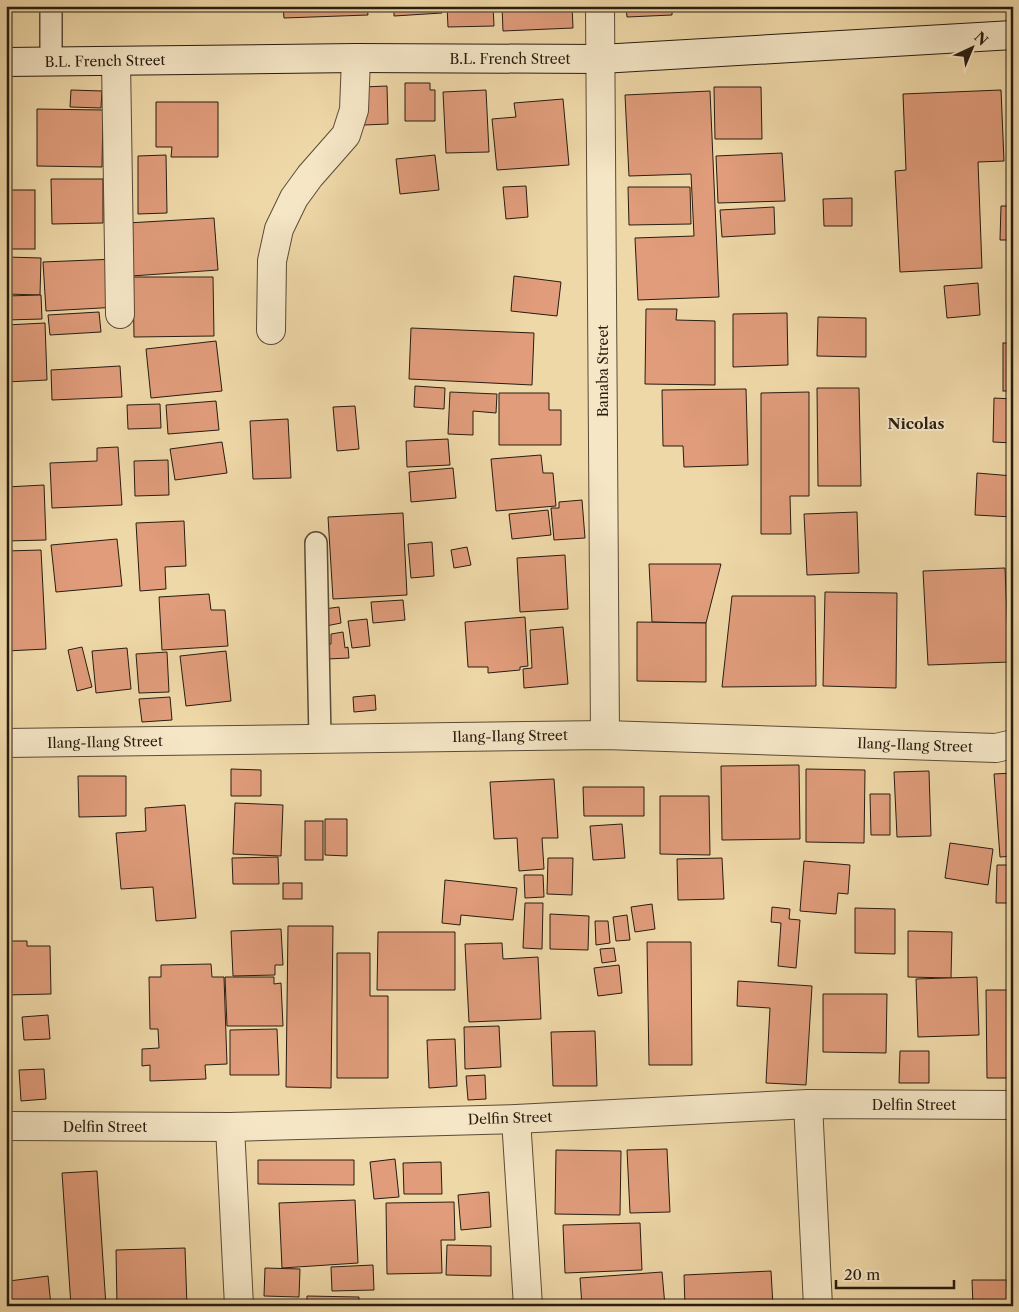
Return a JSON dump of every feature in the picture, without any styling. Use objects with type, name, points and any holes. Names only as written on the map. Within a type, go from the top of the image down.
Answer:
[{"type":"street","name":"Banaba Street","points":[[600,6],[605,735]]},
{"type":"street","name":"B.L. French Street","points":[[6,62],[356,58],[601,59],[1013,35]]},
{"type":"street","points":[[271,330],[272,261],[278,229],[294,198],[346,134],[354,110],[356,58]]},
{"type":"street","points":[[116,61],[120,314]]},
{"type":"street","name":"Ilang-Ilang Street","points":[[6,743],[605,735],[996,748],[1013,744]]},
{"type":"street","points":[[808,1104],[818,1306]]},
{"type":"street","name":"Delfin Street","points":[[6,1126],[230,1127],[516,1119],[808,1104],[1013,1105]]},
{"type":"street","points":[[516,1119],[528,1306]]},
{"type":"street","points":[[230,1127],[238,1306]]},
{"type":"lane","points":[[51,6],[51,62]]},
{"type":"lane","points":[[316,543],[320,739]]},
{"type":"building","points":[[283,6],[367,6],[368,15],[284,18]]},
{"type":"building","points":[[394,6],[442,6],[442,13],[394,16]]},
{"type":"building","points":[[447,6],[493,6],[494,26],[448,27]]},
{"type":"building","points":[[502,6],[572,6],[573,28],[503,31]]},
{"type":"building","points":[[626,6],[672,6],[672,15],[627,17]]},
{"type":"building","points":[[405,83],[430,83],[430,90],[435,90],[435,121],[405,121]]},
{"type":"building","points":[[387,86],[388,124],[364,125],[363,87]]},
{"type":"building","points":[[714,87],[761,87],[762,139],[715,139]]},
{"type":"building","points":[[71,90],[102,91],[101,108],[70,107]]},
{"type":"building","points":[[486,90],[489,152],[446,153],[443,92]]},
{"type":"building","points":[[1001,90],[1004,161],[978,162],[982,268],[900,272],[895,171],[906,170],[903,94]]},
{"type":"building","points":[[710,91],[719,297],[638,300],[635,238],[694,236],[691,174],[629,176],[625,95]]},
{"type":"building","points":[[563,99],[569,165],[497,170],[492,119],[516,117],[514,103]]},
{"type":"building","points":[[156,102],[218,102],[218,157],[171,157],[172,147],[156,147]]},
{"type":"building","points":[[37,109],[103,110],[102,167],[37,166]]},
{"type":"building","points":[[1010,115],[1013,115],[1013,200],[1012,200]]},
{"type":"building","points":[[782,153],[785,201],[718,203],[716,156]]},
{"type":"building","points":[[166,155],[167,213],[138,214],[138,156]]},
{"type":"building","points":[[435,155],[439,190],[400,194],[396,159]]},
{"type":"building","points":[[51,179],[103,179],[103,223],[52,224]]},
{"type":"building","points":[[526,186],[528,217],[506,219],[503,187]]},
{"type":"building","points":[[628,187],[690,187],[691,224],[629,225]]},
{"type":"building","points":[[6,190],[35,190],[35,249],[6,249]]},
{"type":"building","points":[[852,198],[852,226],[824,226],[823,199]]},
{"type":"building","points":[[1001,206],[1013,206],[1013,240],[1000,240]]},
{"type":"building","points":[[774,207],[775,234],[722,237],[720,210]]},
{"type":"building","points":[[214,218],[218,270],[131,276],[127,223]]},
{"type":"building","points":[[6,257],[41,258],[40,295],[6,294]]},
{"type":"building","points":[[116,259],[119,307],[46,311],[43,262]]},
{"type":"building","points":[[514,276],[561,282],[557,316],[511,311]]},
{"type":"building","points":[[133,277],[213,277],[214,336],[134,337]]},
{"type":"building","points":[[978,283],[980,315],[947,318],[944,286]]},
{"type":"building","points":[[41,295],[42,319],[6,320],[6,296]]},
{"type":"building","points":[[646,309],[677,309],[676,320],[715,321],[715,385],[645,384]]},
{"type":"building","points":[[99,312],[101,332],[50,335],[48,315]]},
{"type":"building","points":[[787,313],[788,365],[733,367],[733,314]]},
{"type":"building","points":[[818,317],[866,318],[866,357],[817,356]]},
{"type":"building","points":[[45,323],[47,380],[6,382],[6,325]]},
{"type":"building","points":[[411,328],[534,333],[532,385],[409,379]]},
{"type":"building","points":[[216,341],[222,391],[151,398],[146,349]]},
{"type":"building","points":[[1003,343],[1013,343],[1013,391],[1003,391]]},
{"type":"building","points":[[120,366],[122,397],[52,400],[51,370]]},
{"type":"building","points":[[415,386],[445,388],[444,409],[414,407]]},
{"type":"building","points":[[817,388],[859,388],[861,486],[818,486]]},
{"type":"building","points":[[746,389],[748,465],[684,467],[683,446],[663,446],[662,390]]},
{"type":"building","points":[[450,392],[497,394],[496,413],[473,411],[473,435],[448,434]]},
{"type":"building","points":[[809,392],[809,496],[790,496],[791,534],[761,534],[761,393]]},
{"type":"building","points":[[499,393],[549,393],[549,410],[561,410],[561,445],[499,445]]},
{"type":"building","points":[[994,398],[1013,399],[1013,443],[993,442]]},
{"type":"building","points":[[216,401],[219,430],[168,434],[166,405]]},
{"type":"building","points":[[160,404],[161,428],[128,429],[127,405]]},
{"type":"building","points":[[355,406],[359,449],[337,451],[333,407]]},
{"type":"building","points":[[288,419],[291,478],[253,479],[250,421]]},
{"type":"building","points":[[448,439],[450,465],[407,467],[406,441]]},
{"type":"building","points":[[222,442],[227,473],[175,480],[170,449]]},
{"type":"building","points":[[118,447],[122,505],[52,508],[50,463],[97,461],[97,448]]},
{"type":"building","points":[[541,455],[543,473],[553,473],[556,506],[496,511],[491,459]]},
{"type":"building","points":[[168,460],[169,495],[135,496],[134,461]]},
{"type":"building","points":[[453,468],[456,498],[411,502],[409,472]]},
{"type":"building","points":[[977,473],[1013,476],[1013,517],[975,515]]},
{"type":"building","points":[[44,485],[46,540],[6,541],[6,487]]},
{"type":"building","points":[[582,500],[585,538],[554,540],[551,508],[559,508],[559,502]]},
{"type":"building","points":[[548,510],[551,535],[512,539],[509,514]]},
{"type":"building","points":[[857,512],[859,573],[807,575],[804,514]]},
{"type":"building","points":[[403,513],[407,595],[333,599],[328,517]]},
{"type":"building","points":[[184,521],[186,566],[165,567],[166,589],[140,591],[136,523]]},
{"type":"building","points":[[117,539],[122,586],[56,592],[51,545]]},
{"type":"building","points":[[432,542],[434,576],[411,578],[408,544]]},
{"type":"building","points":[[467,547],[471,565],[454,568],[451,550]]},
{"type":"building","points":[[41,550],[46,649],[6,651],[6,551]]},
{"type":"building","points":[[565,555],[568,609],[520,612],[517,558]]},
{"type":"building","points":[[649,564],[721,564],[706,623],[652,622]]},
{"type":"building","points":[[1005,568],[1009,662],[928,665],[923,571]]},
{"type":"building","points":[[825,592],[897,593],[896,688],[823,686]]},
{"type":"building","points":[[209,594],[211,610],[225,610],[228,646],[162,650],[159,597]]},
{"type":"building","points":[[732,596],[815,596],[816,686],[722,687]]},
{"type":"building","points":[[403,600],[405,620],[373,623],[371,602]]},
{"type":"building","points":[[339,607],[341,623],[326,626],[324,609]]},
{"type":"building","points":[[525,617],[528,666],[520,667],[520,670],[488,673],[488,667],[468,667],[465,622]]},
{"type":"building","points":[[367,619],[370,646],[352,648],[348,621]]},
{"type":"building","points":[[637,622],[706,623],[706,682],[637,681]]},
{"type":"building","points":[[563,627],[568,684],[524,688],[523,669],[532,668],[530,630]]},
{"type":"building","points":[[343,632],[345,648],[348,647],[349,658],[327,659],[325,645],[331,644],[331,634]]},
{"type":"building","points":[[82,647],[92,687],[77,691],[68,650]]},
{"type":"building","points":[[127,648],[131,689],[96,693],[92,651]]},
{"type":"building","points":[[226,651],[231,701],[186,706],[180,656]]},
{"type":"building","points":[[167,652],[169,692],[139,693],[136,654]]},
{"type":"building","points":[[375,695],[376,710],[354,712],[353,697]]},
{"type":"building","points":[[170,697],[172,720],[142,722],[139,699]]},
{"type":"building","points":[[799,765],[800,839],[722,840],[721,766]]},
{"type":"building","points":[[231,769],[261,770],[261,796],[231,796]]},
{"type":"building","points":[[806,769],[865,770],[864,843],[806,842]]},
{"type":"building","points":[[929,771],[931,836],[897,837],[894,772]]},
{"type":"building","points":[[1013,773],[1013,856],[1000,857],[994,774]]},
{"type":"building","points":[[78,776],[126,776],[126,816],[79,817]]},
{"type":"building","points":[[554,779],[558,838],[542,838],[544,869],[519,871],[517,838],[494,839],[490,782]]},
{"type":"building","points":[[583,787],[644,787],[644,816],[584,816]]},
{"type":"building","points":[[870,794],[890,794],[890,835],[871,835]]},
{"type":"building","points":[[660,796],[709,796],[710,855],[660,854]]},
{"type":"building","points":[[235,803],[283,805],[281,856],[233,854]]},
{"type":"building","points":[[6,804],[11,804],[6,873]]},
{"type":"building","points":[[185,805],[196,918],[156,921],[153,887],[121,889],[116,833],[146,831],[145,808]]},
{"type":"building","points":[[325,819],[347,819],[347,856],[325,855]]},
{"type":"building","points":[[305,821],[323,821],[323,860],[305,860]]},
{"type":"building","points":[[622,824],[625,858],[593,860],[590,826]]},
{"type":"building","points":[[950,843],[993,849],[988,885],[945,878]]},
{"type":"building","points":[[278,857],[279,884],[233,884],[232,858]]},
{"type":"building","points":[[548,858],[573,858],[572,895],[547,894]]},
{"type":"building","points":[[722,858],[724,899],[678,900],[677,859]]},
{"type":"building","points":[[804,861],[850,865],[848,894],[838,893],[836,914],[800,911]]},
{"type":"building","points":[[997,865],[1013,865],[1013,903],[996,903]]},
{"type":"building","points":[[524,875],[543,875],[544,897],[525,898]]},
{"type":"building","points":[[445,880],[517,888],[513,920],[461,915],[460,925],[442,923]]},
{"type":"building","points":[[283,883],[302,883],[302,899],[283,899]]},
{"type":"building","points":[[525,903],[543,903],[542,949],[523,948]]},
{"type":"building","points":[[652,904],[655,929],[635,932],[631,907]]},
{"type":"building","points":[[772,907],[790,909],[789,919],[800,920],[796,968],[778,966],[781,923],[771,922]]},
{"type":"building","points":[[855,908],[895,909],[895,954],[855,953]]},
{"type":"building","points":[[550,914],[589,916],[588,950],[550,949]]},
{"type":"building","points":[[627,915],[630,940],[616,941],[613,917]]},
{"type":"building","points":[[595,921],[608,921],[610,943],[596,945]]},
{"type":"building","points":[[288,926],[333,926],[331,1088],[286,1087]]},
{"type":"building","points":[[281,929],[283,965],[275,965],[275,975],[233,976],[231,931]]},
{"type":"building","points":[[908,931],[952,932],[951,978],[908,977]]},
{"type":"building","points":[[378,932],[455,932],[455,990],[377,990]]},
{"type":"building","points":[[6,941],[27,941],[27,946],[50,946],[51,994],[6,995]]},
{"type":"building","points":[[647,942],[691,942],[692,1065],[649,1065]]},
{"type":"building","points":[[502,943],[503,959],[538,957],[541,1019],[469,1022],[465,944]]},
{"type":"building","points":[[614,948],[616,961],[602,963],[600,949]]},
{"type":"building","points":[[337,953],[370,953],[370,996],[388,996],[388,1078],[337,1078]]},
{"type":"building","points":[[211,964],[212,977],[224,977],[227,1064],[205,1065],[206,1079],[150,1081],[150,1065],[142,1066],[142,1049],[159,1048],[158,1029],[150,1029],[149,977],[161,977],[161,965]]},
{"type":"building","points":[[619,965],[622,993],[598,996],[594,968]]},
{"type":"building","points":[[225,977],[274,977],[274,984],[281,983],[283,1026],[227,1026]]},
{"type":"building","points":[[977,977],[979,1035],[918,1037],[916,979]]},
{"type":"building","points":[[738,981],[812,986],[806,1085],[766,1083],[770,1008],[737,1006]]},
{"type":"building","points":[[986,990],[1013,990],[1013,1078],[987,1078]]},
{"type":"building","points":[[823,994],[887,994],[886,1053],[823,1052]]},
{"type":"building","points":[[48,1015],[50,1039],[24,1040],[22,1017]]},
{"type":"building","points":[[499,1026],[501,1067],[465,1069],[464,1027]]},
{"type":"building","points":[[277,1029],[279,1075],[230,1075],[230,1030]]},
{"type":"building","points":[[595,1031],[597,1086],[553,1086],[551,1032]]},
{"type":"building","points":[[455,1039],[457,1086],[429,1088],[427,1040]]},
{"type":"building","points":[[900,1051],[929,1051],[929,1083],[899,1083]]},
{"type":"building","points":[[44,1069],[46,1099],[21,1101],[19,1070]]},
{"type":"building","points":[[485,1075],[486,1099],[468,1100],[466,1076]]},
{"type":"building","points":[[667,1149],[670,1212],[630,1213],[627,1150]]},
{"type":"building","points":[[556,1150],[621,1151],[620,1215],[555,1214]]},
{"type":"building","points":[[395,1159],[399,1197],[374,1199],[370,1162]]},
{"type":"building","points":[[258,1160],[354,1160],[354,1185],[258,1184]]},
{"type":"building","points":[[441,1162],[442,1194],[404,1194],[403,1163]]},
{"type":"building","points":[[97,1171],[106,1306],[71,1306],[62,1173]]},
{"type":"building","points":[[489,1192],[491,1227],[461,1230],[458,1195]]},
{"type":"building","points":[[355,1200],[358,1263],[282,1268],[279,1203]]},
{"type":"building","points":[[454,1202],[455,1240],[441,1240],[442,1273],[387,1274],[386,1203]]},
{"type":"building","points":[[640,1223],[642,1270],[565,1273],[563,1225]]},
{"type":"building","points":[[447,1245],[491,1246],[491,1276],[446,1275]]},
{"type":"building","points":[[185,1248],[187,1306],[117,1306],[116,1250]]},
{"type":"building","points":[[373,1265],[374,1290],[332,1291],[331,1267]]},
{"type":"building","points":[[265,1268],[300,1269],[299,1297],[264,1296]]},
{"type":"building","points":[[771,1271],[773,1306],[685,1306],[684,1275]]},
{"type":"building","points":[[662,1272],[665,1306],[582,1306],[580,1278]]},
{"type":"building","points":[[48,1276],[51,1306],[12,1306],[9,1281]]},
{"type":"building","points":[[972,1280],[1007,1280],[1008,1306],[973,1306]]},
{"type":"building","points":[[307,1296],[359,1297],[359,1306],[307,1306]]},
{"type":"building","points":[[398,1303],[467,1304],[467,1306],[397,1306]]},
{"type":"district","name":"Nicolas","points":[[916,423]]}]
